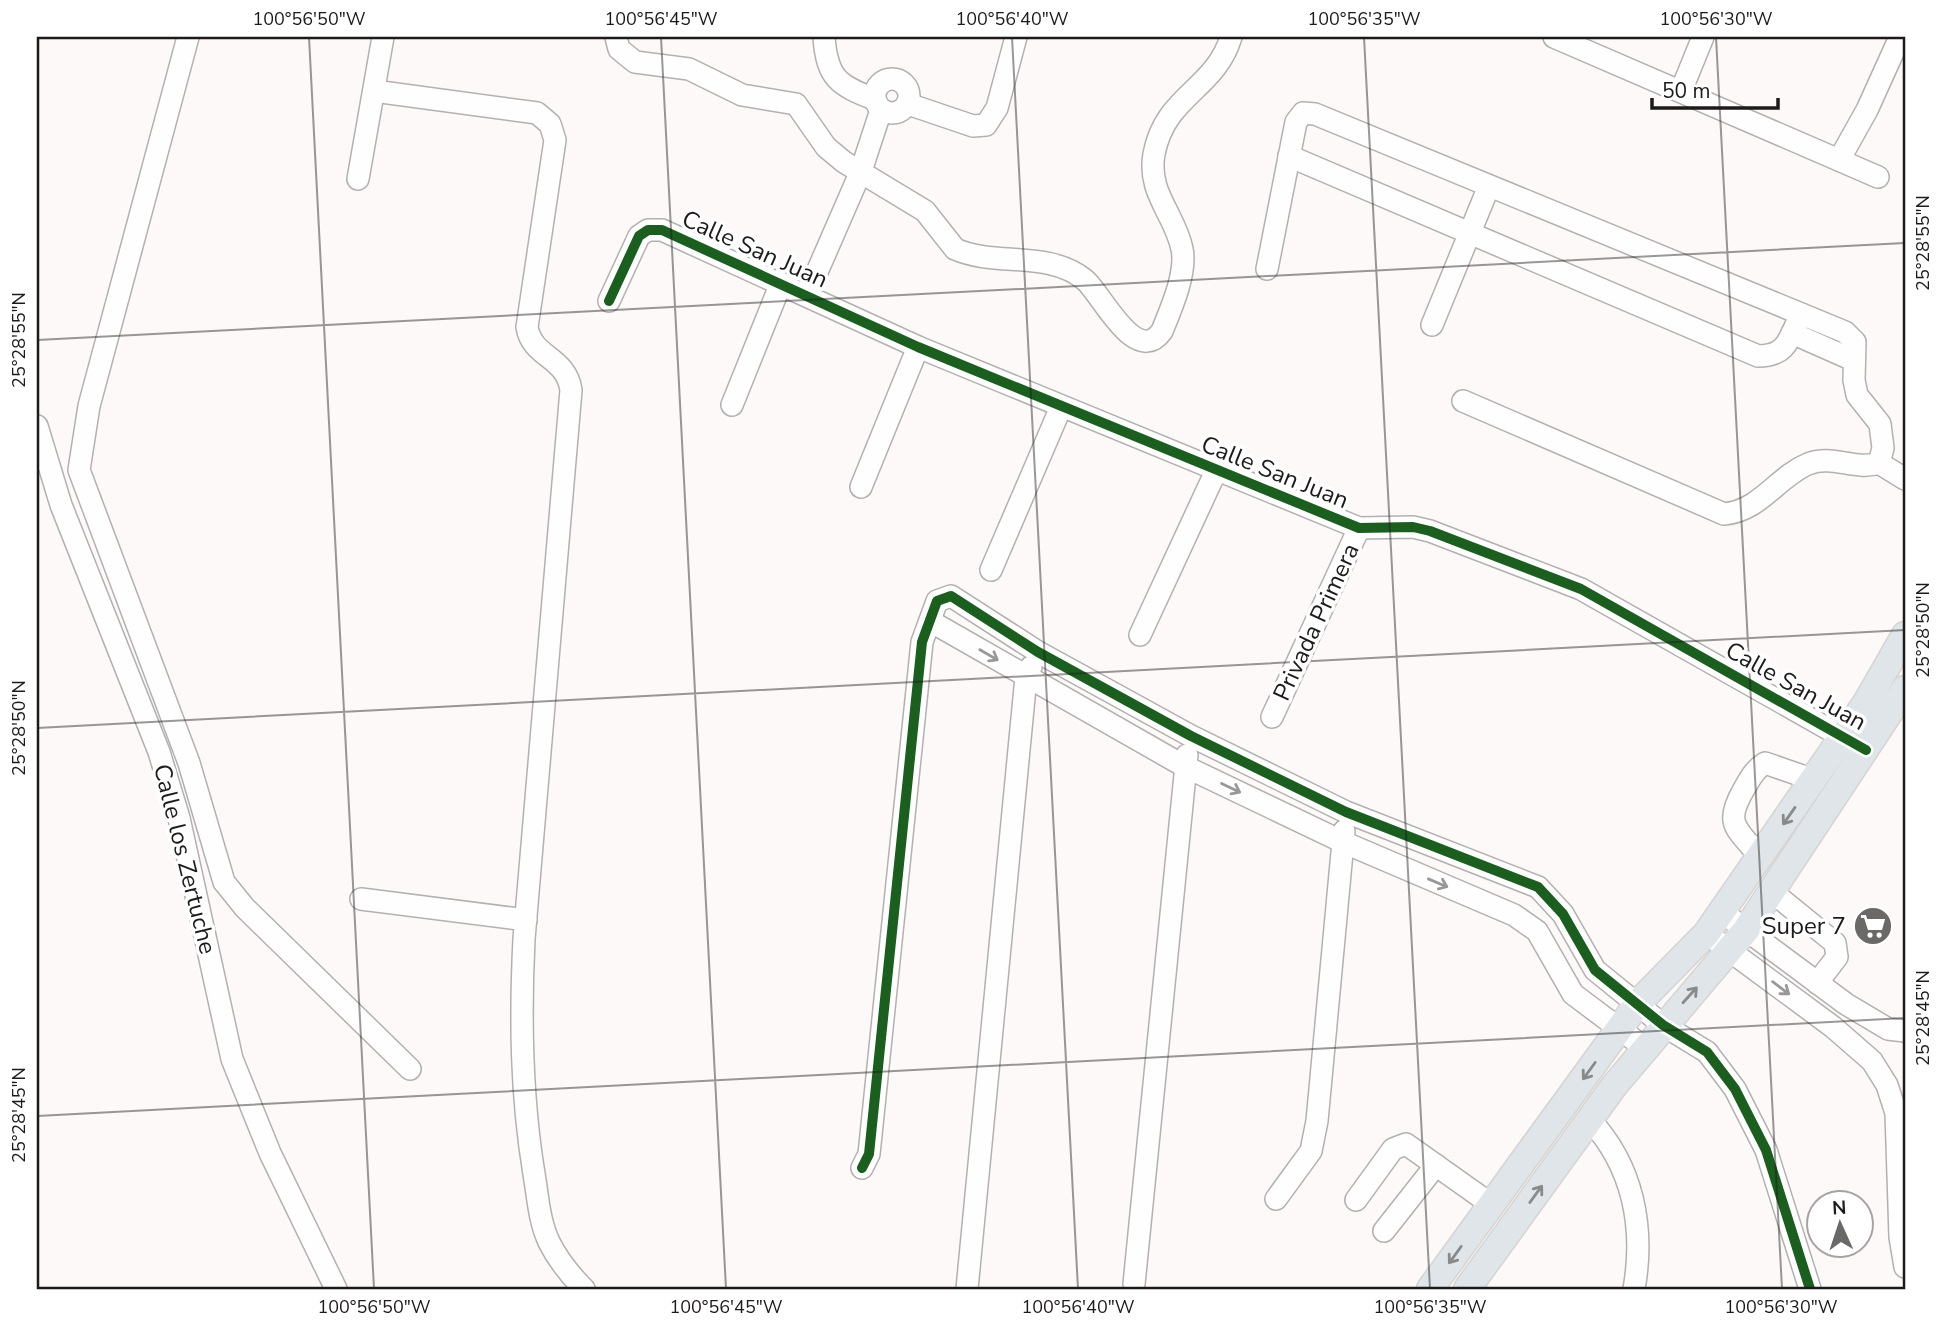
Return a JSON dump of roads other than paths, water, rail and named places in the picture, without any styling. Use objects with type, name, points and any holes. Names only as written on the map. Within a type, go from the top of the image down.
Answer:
[{"type":"main road","points":[[1430,1289],[1638,1003],[1706,934],[1866,703],[1893,681],[1905,635]]},
{"type":"main road","points":[[1467,1289],[1645,1048],[1738,940],[1901,702]]},
{"type":"street","points":[[188,37],[89,406],[79,470],[189,763],[224,882],[245,908],[410,1069]]},
{"type":"street","points":[[358,179],[383,37]]},
{"type":"street","points":[[616,37],[619,49],[635,62],[689,69],[742,95],[796,104],[826,147],[925,211],[955,250],[1048,264],[1075,273],[1098,293],[1123,329],[1138,339],[1153,339],[1160,334],[1170,313],[1183,257],[1178,238],[1155,189],[1154,151],[1163,124],[1173,109],[1214,72],[1231,37]]},
{"type":"street","points":[[807,295],[862,171],[878,104],[880,83],[897,79],[909,92],[908,104],[899,112],[878,104],[838,82],[827,61],[824,37]]},
{"type":"street","points":[[908,104],[973,126],[986,125],[998,108],[1016,37]]},
{"type":"street","points":[[1555,37],[1878,177]]},
{"type":"street","points":[[1681,91],[1703,37]]},
{"type":"street","points":[[1839,160],[1867,110],[1900,37]]},
{"type":"street","points":[[374,91],[537,113],[550,124],[555,140],[527,327],[535,347],[567,373],[570,402],[526,920],[520,1016],[521,1078],[541,1217],[548,1240],[560,1261],[584,1289]]},
{"type":"street","points":[[1267,269],[1296,122],[1303,114],[1315,114],[1489,186],[1796,323],[1853,360],[1857,395],[1880,424],[1883,448],[1879,463]]},
{"type":"street","points":[[1289,156],[1758,356],[1774,356],[1783,350],[1796,323]]},
{"type":"street","points":[[1432,325],[1489,186]]},
{"type":"street","name":"Calle San Juan","points":[[609,301],[639,236],[649,230],[662,230],[918,347],[1359,528],[1413,527],[1430,531],[1581,589],[1866,750]]},
{"type":"street","points":[[732,405],[781,283]]},
{"type":"street","points":[[861,487],[918,347]]},
{"type":"street","points":[[1463,401],[1724,514],[1739,513],[1754,505],[1806,465],[1820,461],[1868,467],[1879,463]]},
{"type":"street","points":[[990,570],[1061,407]]},
{"type":"street","name":"Calle los Zertuche","points":[[37,426],[61,505],[159,752],[179,818],[232,1059],[270,1153],[336,1289]]},
{"type":"street","points":[[1879,463],[1905,479]]},
{"type":"street","points":[[1140,635],[1216,471]]},
{"type":"street","name":"Privada Primera","points":[[1272,717],[1359,528]]},
{"type":"street","points":[[862,1168],[870,1140],[922,642],[937,601],[951,596],[1038,652],[1191,736],[1346,812],[1538,887],[1563,914],[1595,970],[1663,1026],[1707,1052],[1746,1108],[1783,1198],[1810,1289]]},
{"type":"street","points":[[930,621],[1184,766],[1343,842],[1514,915],[1537,931],[1573,994],[1645,1048]]},
{"type":"street","points":[[967,1289],[1026,677],[1038,652]]},
{"type":"street","points":[[1866,703],[1901,702]]},
{"type":"street","points":[[1134,1284],[1184,766],[1191,736]]},
{"type":"street","points":[[1760,858],[1734,823],[1732,810],[1756,768],[1765,763],[1814,780]]},
{"type":"street","points":[[1276,1199],[1311,1151],[1317,1121],[1346,812]]},
{"type":"street","points":[[1514,915],[1538,887]]},
{"type":"street","points":[[1771,891],[1835,943],[1837,957],[1817,982]]},
{"type":"street","points":[[361,899],[526,920]]},
{"type":"street","points":[[1722,912],[1738,940],[1872,1061],[1887,1085],[1896,1113],[1900,1237],[1905,1268]]},
{"type":"street","points":[[1706,934],[1738,940],[1817,982],[1897,1030],[1872,1061]]},
{"type":"street","points":[[1590,1120],[1609,1140],[1630,1183],[1637,1230],[1634,1289]]},
{"type":"street","points":[[1356,1200],[1399,1144],[1412,1146],[1492,1205]]},
{"type":"street","points":[[1384,1231],[1436,1165]]},
{"type":"place","name":"Super 7","points":[[1873,926]]}]
